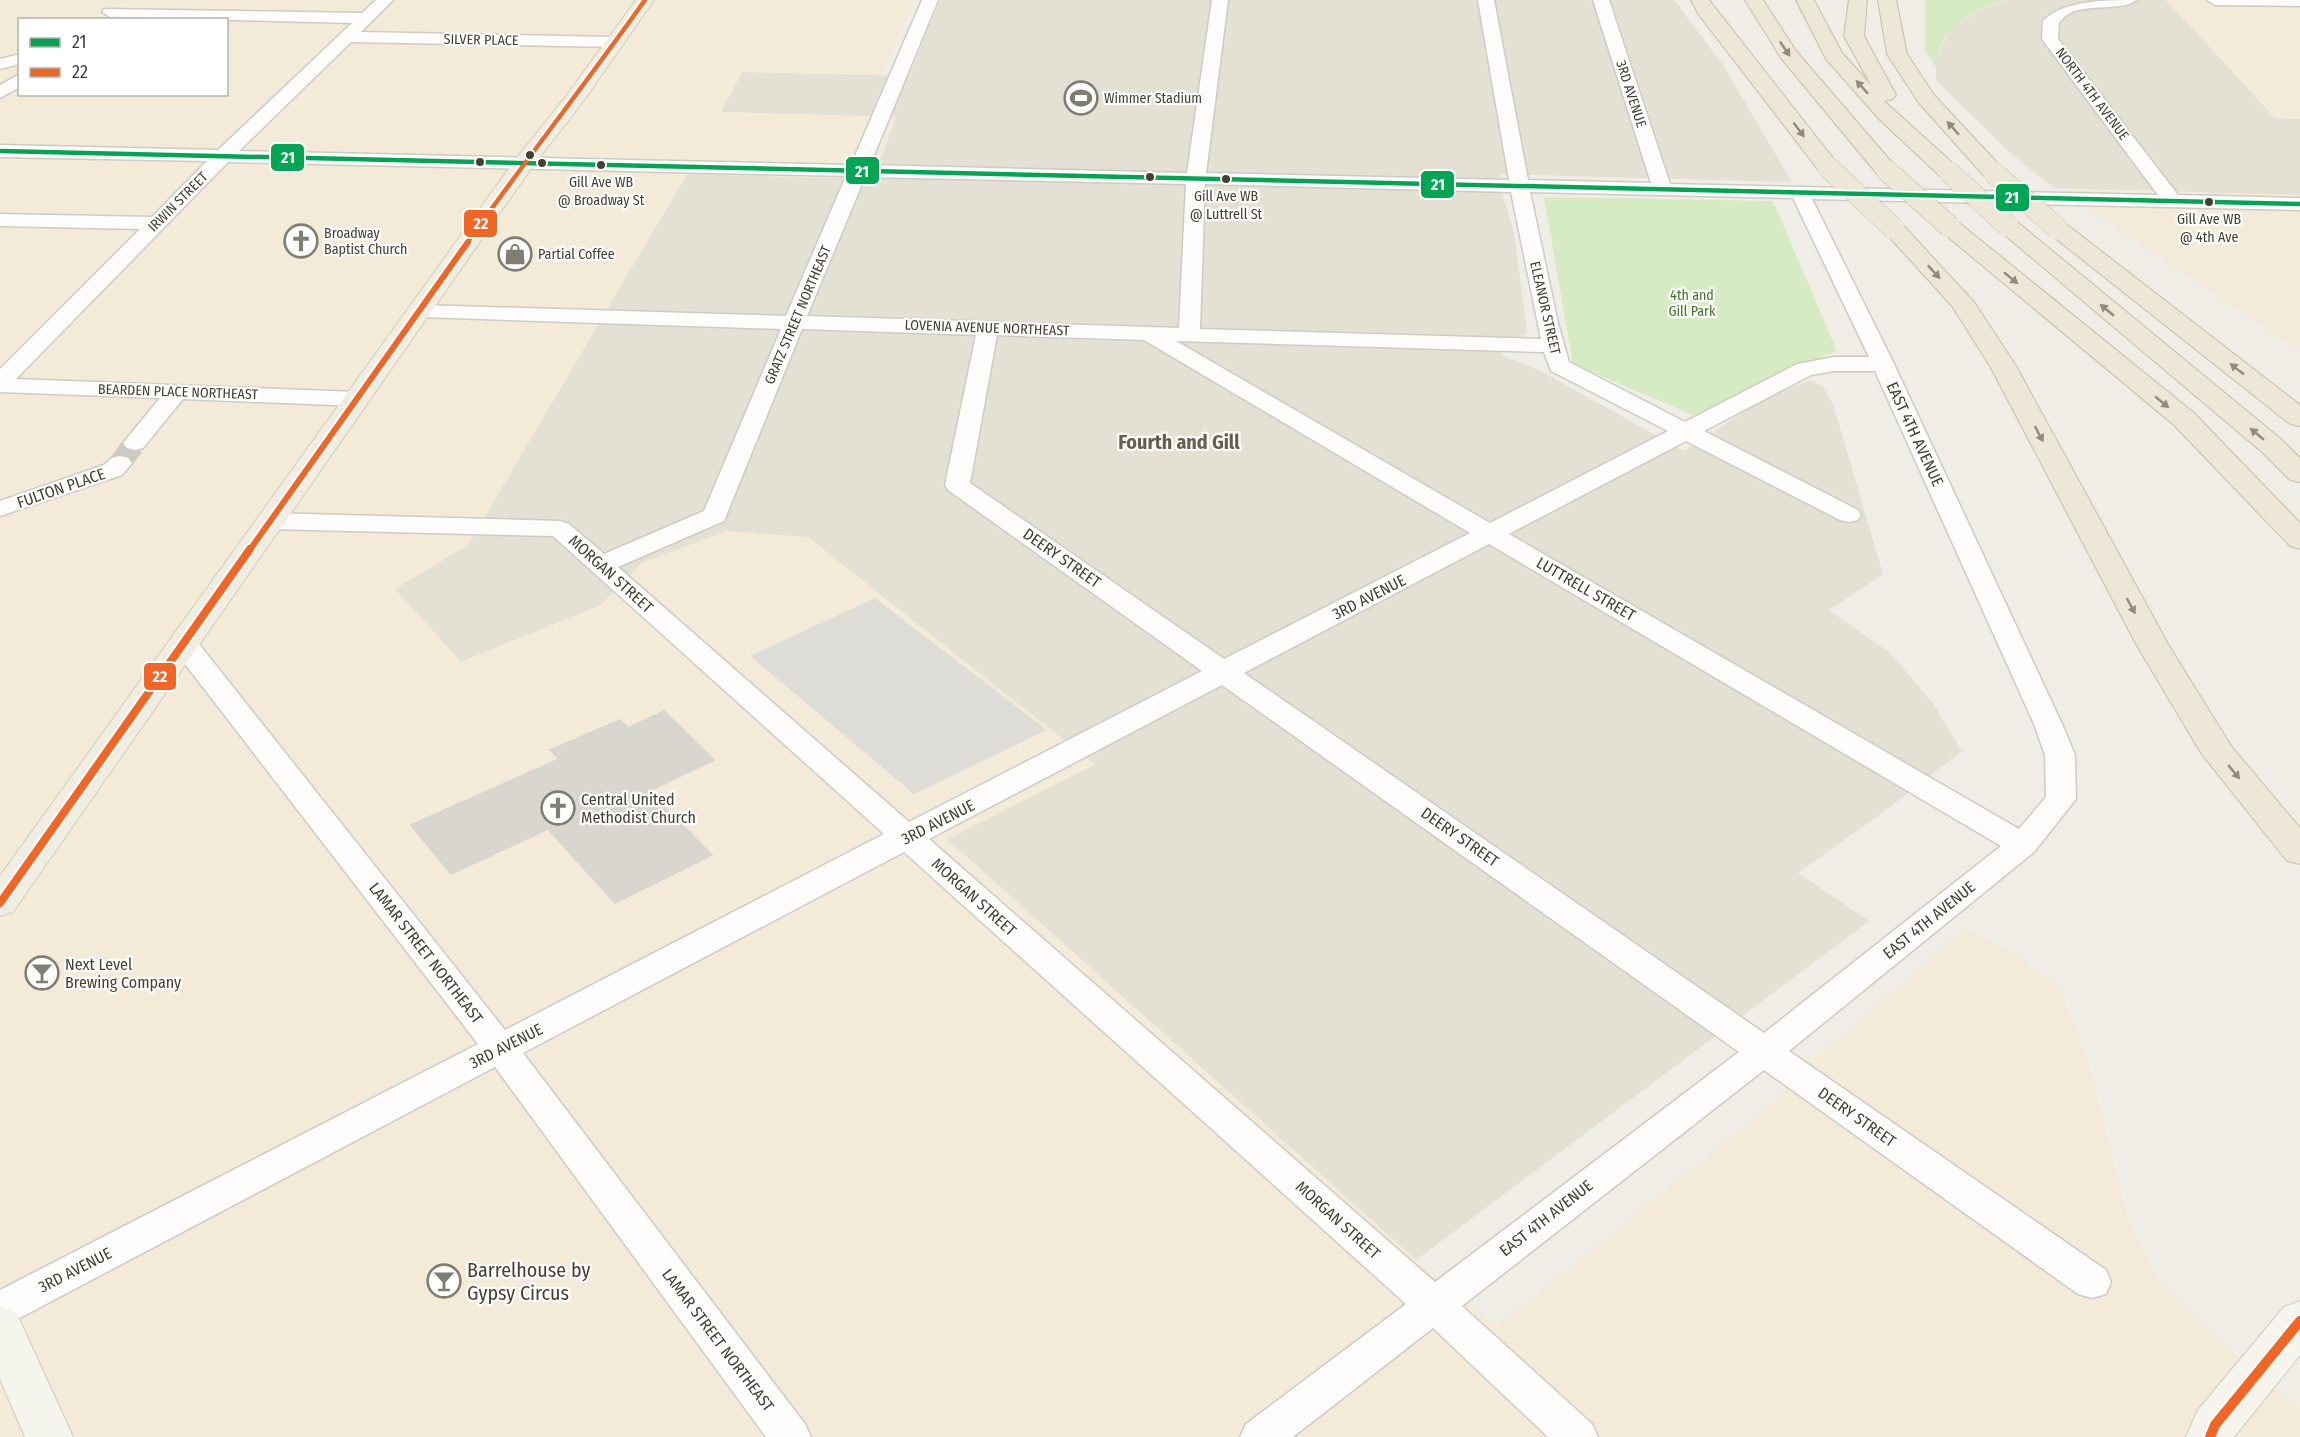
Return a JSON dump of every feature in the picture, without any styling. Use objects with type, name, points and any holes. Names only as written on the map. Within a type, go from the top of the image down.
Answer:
[{"type":"highway","points":[[1700,0],[1706,11],[1828,167],[1894,229],[1962,302],[2003,366],[2152,644],[2218,753],[2300,852]]},
{"type":"highway","points":[[1754,0],[1788,54],[1886,170],[1950,227],[2184,419],[2300,540]]},
{"type":"highway","points":[[1805,0],[1833,56],[1886,114],[2008,226],[2272,446],[2300,474]]},
{"type":"highway","points":[[1858,0],[1854,36],[1880,86],[1921,146]]},
{"type":"highway","points":[[1887,0],[1897,54],[1926,99],[1993,172],[2058,229],[2300,418]]},
{"type":"main road","points":[[0,903],[186,645],[270,521],[524,163],[645,0]]},
{"type":"main road","points":[[2210,1437],[2215,1425],[2300,1321]]},
{"type":"main road","points":[[0,1326],[49,1437]]},
{"type":"street","points":[[105,16],[124,0]]},
{"type":"street","name":"IRWIN STREET","points":[[0,384],[223,156],[384,0]]},
{"type":"street","name":"GRATZ STREET NORTHEAST","points":[[601,565],[715,516],[930,0]]},
{"type":"street","points":[[1189,335],[1196,177],[1220,0]]},
{"type":"street","name":"ELEANOR STREET","points":[[1486,0],[1519,184],[1552,346],[1559,366],[1849,514]]},
{"type":"street","name":"3RD AVENUE","points":[[1601,0],[1662,188]]},
{"type":"street","name":"NORTH 4TH AVENUE","points":[[2128,0],[2065,9],[2051,21],[2050,39],[2172,200]]},
{"type":"street","points":[[2215,0],[2300,1]]},
{"type":"street","points":[[105,16],[365,18]]},
{"type":"street","name":"SILVER PLACE","points":[[346,37],[616,42]]},
{"type":"street","points":[[0,63],[18,59]]},
{"type":"street","points":[[0,93],[18,80]]},
{"type":"street","points":[[0,152],[1519,184],[2300,204]]},
{"type":"street","name":"EAST 4TH AVENUE","points":[[1261,1437],[1764,1052],[2023,845],[2061,799],[2060,754],[1883,364],[1800,191]]},
{"type":"street","points":[[0,220],[157,223]]},
{"type":"street","name":"LOVENIA AVENUE NORTHEAST","points":[[421,311],[1552,346]]},
{"type":"street","name":"DEERY STREET","points":[[988,328],[957,485],[2092,1282]]},
{"type":"street","name":"LUTTRELL STREET","points":[[1148,333],[2023,845]]},
{"type":"street","name":"3RD AVENUE","points":[[0,1309],[1687,433],[1805,369],[1834,364],[1883,364]]},
{"type":"street","name":"BEARDEN PLACE NORTHEAST","points":[[0,384],[357,399]]},
{"type":"street","points":[[135,443],[177,392]]},
{"type":"street","name":"FULTON PLACE","points":[[0,509],[113,470],[120,463]]},
{"type":"street","name":"MORGAN STREET","points":[[270,521],[560,529],[1434,1305],[1576,1437]]},
{"type":"street","name":"LAMAR STREET NORTHEAST","points":[[186,645],[501,1049],[790,1437]]},
{"type":"shaded area","points":[[0,0],[915,0],[881,75],[742,72],[721,112],[896,117],[873,179],[686,174],[468,545],[395,589],[461,662],[600,606],[642,563],[726,531],[808,537],[1094,764],[947,840],[1416,1260],[1497,1327],[1778,1099],[1814,1054],[1821,1054],[1965,929],[2018,956],[2060,989],[2091,1071],[2127,1218],[2161,1285],[2198,1322],[2300,1409],[2300,1437],[0,1437]]},
{"type":"shaded area","points":[[940,0],[1674,0],[1723,65],[1792,182],[1499,174],[1514,232],[1527,332],[1501,355],[1543,372],[1684,451],[1758,403],[1779,393],[1812,380],[1823,387],[1833,404],[1883,574],[1829,610],[1890,653],[1932,702],[1962,751],[1882,813],[1798,873],[1869,921],[1416,1260],[947,839],[1094,765],[642,563],[600,606],[461,662],[394,589],[468,545],[687,174],[873,179],[896,117],[721,112],[742,72],[909,76]]},
{"type":"shaded area","points":[[2007,0],[2166,0],[2275,118],[2300,119],[2300,195],[2054,188],[2009,152],[1936,80],[1936,58],[1951,29],[1978,11]]},
{"type":"shaded area","points":[[2166,0],[2300,0],[2300,119],[2276,118]]},
{"type":"shaded area","points":[[2067,189],[2300,195],[2300,351],[2093,212]]},
{"type":"shaded area","points":[[875,598],[1047,730],[914,794],[750,656]]},
{"type":"green space","points":[[1925,0],[2007,0],[1983,8],[1950,32],[1942,42],[1936,67],[1925,51]]},
{"type":"green space","name":"4th and Gill Park","points":[[1544,197],[1773,201],[1837,351],[1693,415],[1573,364]]},
{"type":"building","name":"Central United Methodist Church","points":[[664,711],[714,760],[649,791],[712,855],[615,903],[548,829],[451,874],[411,825],[559,759],[550,750],[620,720],[628,728]]},
{"type":"tunnel","points":[[120,463],[135,443]]},
{"type":"transit line","name":"22","points":[[0,903],[522,165],[575,99],[645,0]]},
{"type":"transit line","name":"21","points":[[0,151],[2300,204]]},
{"type":"transit line","name":"22","points":[[2210,1437],[2215,1425],[2300,1321]]},
{"type":"place","name":"Wimmer Stadium","points":[[1081,98]]},
{"type":"place","name":"Gill Ave WB @ Broadway St","points":[[601,165]]},
{"type":"place","name":"Gill Ave WB @ Luttrell St","points":[[1226,179]]},
{"type":"place","name":"Gill Ave WB @ 4th Ave","points":[[2209,202]]},
{"type":"place","name":"Broadway Baptist Church","points":[[301,241]]},
{"type":"place","name":"Partial Coffee","points":[[515,254]]},
{"type":"place","name":"Central United Methodist Church","points":[[558,808]]},
{"type":"place","name":"Next Level Brewing Company","points":[[42,973]]},
{"type":"place","name":"Barrelhouse by Gypsy Circus","points":[[444,1281]]},
{"type":"district","name":"Fourth and Gill","points":[[1179,442]]}]
